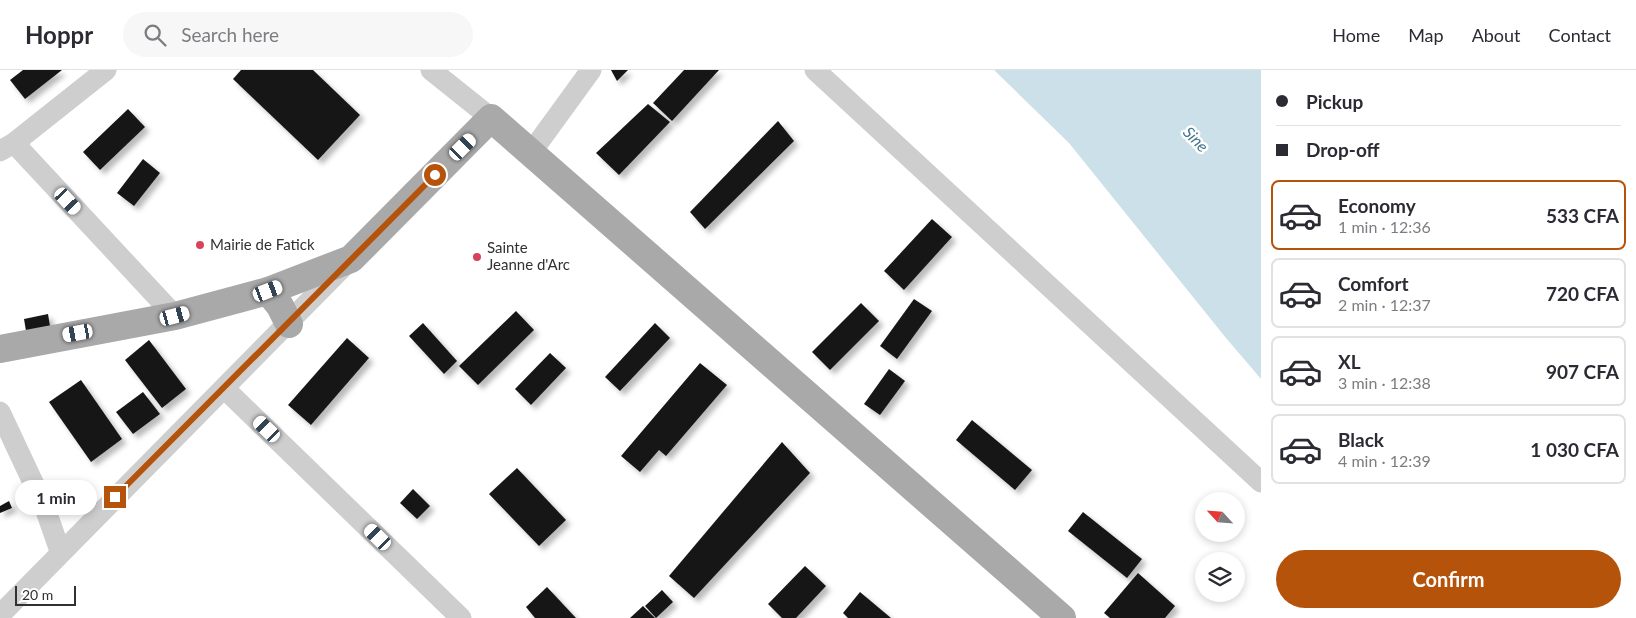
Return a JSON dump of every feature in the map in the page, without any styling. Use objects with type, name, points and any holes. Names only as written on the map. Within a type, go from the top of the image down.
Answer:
[{"type":"main road","points":[[0,349],[175,316],[268,291],[351,260],[491,118],[1051,615]]},
{"type":"main road","points":[[268,291],[280,306],[289,324]]},
{"type":"street","points":[[106,70],[7,147],[175,316]]},
{"type":"street","points":[[431,70],[491,118]]},
{"type":"street","points":[[530,154],[590,70]]},
{"type":"street","points":[[815,70],[1261,482]]},
{"type":"street","points":[[0,615],[60,551],[351,260]]},
{"type":"street","points":[[225,388],[461,618]]},
{"type":"street","points":[[0,412],[45,508],[60,551]]},
{"type":"water","name":"Sine","points":[[994,70],[1261,70],[1261,379],[1069,143]]},
{"type":"building","points":[[23,70],[62,70],[25,99],[10,80]]},
{"type":"building","points":[[241,70],[313,70],[360,115],[318,160],[233,79]]},
{"type":"building","points":[[611,70],[628,70],[617,81]]},
{"type":"building","points":[[684,70],[719,70],[672,121],[653,103]]},
{"type":"building","points":[[648,104],[670,122],[619,175],[596,153]]},
{"type":"building","points":[[128,109],[145,127],[100,170],[83,152]]},
{"type":"building","points":[[778,121],[794,141],[705,229],[690,212]]},
{"type":"building","points":[[143,159],[160,173],[134,206],[117,193]]},
{"type":"building","points":[[932,219],[952,237],[904,290],[884,271]]},
{"type":"building","points":[[914,299],[932,311],[897,359],[880,346]]},
{"type":"building","points":[[861,303],[879,321],[830,370],[812,352]]},
{"type":"building","points":[[516,311],[534,330],[478,385],[459,366]]},
{"type":"building","points":[[48,314],[50,326],[26,331],[24,319]]},
{"type":"building","points":[[423,323],[457,361],[444,374],[409,336]]},
{"type":"building","points":[[655,323],[670,338],[620,391],[605,377]]},
{"type":"building","points":[[347,338],[369,358],[311,425],[288,405]]},
{"type":"building","points":[[149,340],[186,389],[162,408],[125,360]]},
{"type":"building","points":[[550,353],[566,368],[531,405],[515,389]]},
{"type":"building","points":[[700,363],[727,385],[666,456],[659,450],[640,472],[621,456]]},
{"type":"building","points":[[889,369],[905,381],[880,415],[864,404]]},
{"type":"building","points":[[81,380],[122,439],[91,462],[49,402]]},
{"type":"building","points":[[143,392],[160,414],[133,434],[116,412]]},
{"type":"building","points":[[972,420],[1032,470],[1015,490],[956,440]]},
{"type":"building","points":[[782,442],[810,473],[694,598],[669,576]]},
{"type":"building","points":[[517,468],[566,520],[539,546],[489,494]]},
{"type":"building","points":[[413,489],[430,506],[417,519],[400,503]]},
{"type":"building","points":[[9,501],[12,508],[0,513],[0,506]]},
{"type":"building","points":[[1083,512],[1142,559],[1127,578],[1068,531]]},
{"type":"building","points":[[805,566],[826,586],[796,618],[782,618],[768,604]]},
{"type":"building","points":[[1138,573],[1175,606],[1165,618],[1110,618],[1104,613]]},
{"type":"building","points":[[547,587],[576,618],[535,618],[526,607]]},
{"type":"building","points":[[662,590],[673,602],[656,618],[645,606]]},
{"type":"building","points":[[860,592],[891,618],[848,618],[843,613]]},
{"type":"building","points":[[643,606],[655,618],[630,618]]},
{"type":"place","name":"Mairie de Fatick","points":[[200,245]]},
{"type":"place","name":"Sainte Jeanne d'Arc","points":[[477,257]]},
{"type":"route","points":[[115,497],[435,175]]}]
